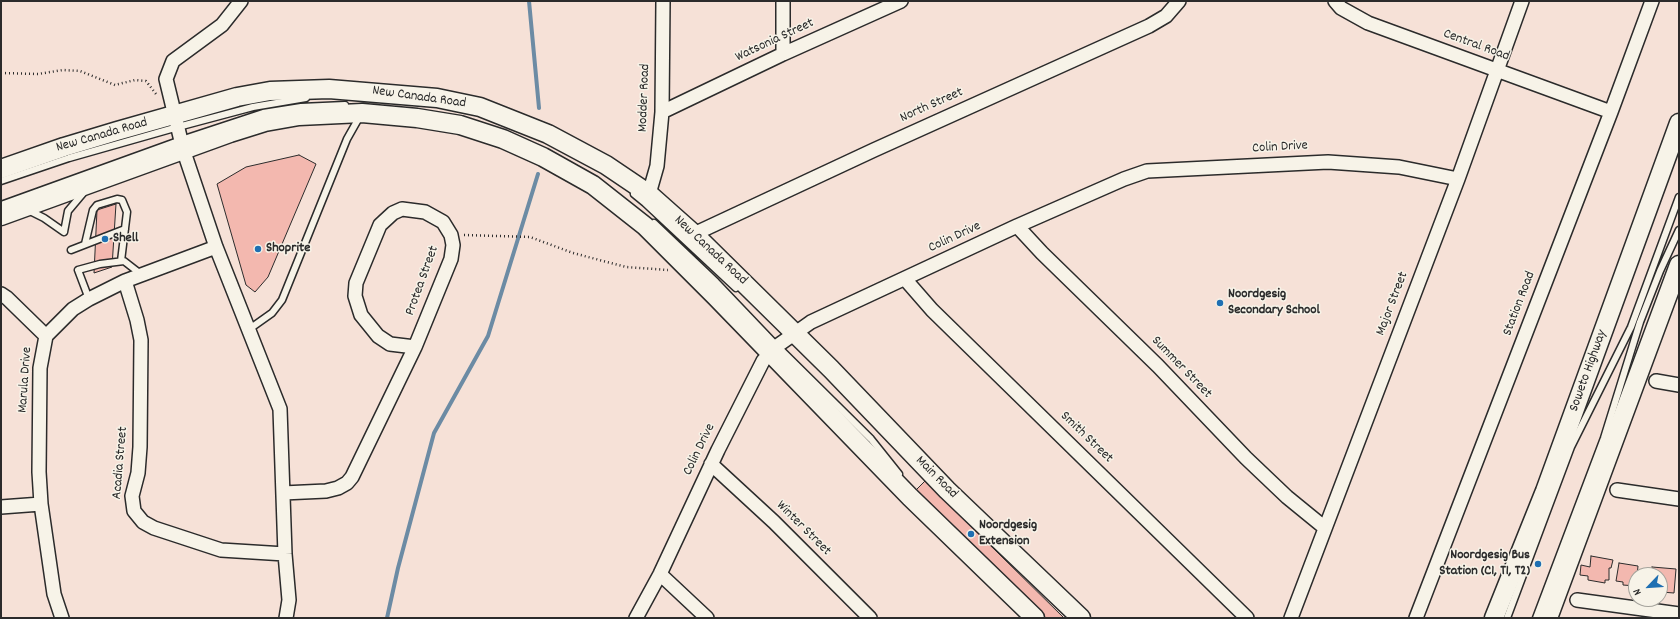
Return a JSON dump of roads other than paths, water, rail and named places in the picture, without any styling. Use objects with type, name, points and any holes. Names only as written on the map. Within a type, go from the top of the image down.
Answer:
[{"type":"main road","name":"New Canada Road","points":[[1,216],[91,184],[179,133],[209,104],[253,94],[329,89],[437,98],[480,107],[492,115],[548,134],[606,165],[649,194],[694,234],[790,336]]},
{"type":"main road","name":"New Canada Road","points":[[1,168],[71,144],[179,133],[230,132],[281,119],[339,113],[357,109],[460,125],[503,139],[543,157],[592,185],[645,226],[773,349]]},
{"type":"main road","name":"Soweto Highway","points":[[1494,618],[1545,491],[1679,123]]},
{"type":"main road","points":[[1548,618],[1679,265]]},
{"type":"main road","name":"Main Road","points":[[790,336],[947,490],[1081,618]]},
{"type":"main road","points":[[773,349],[910,497],[1035,618]]},
{"type":"street","points":[[241,1],[222,24],[173,61],[166,79],[179,133],[216,247],[280,408],[289,600],[286,618]]},
{"type":"street","name":"Modder Road","points":[[649,194],[657,166],[662,112],[663,1]]},
{"type":"street","points":[[783,1],[783,54]]},
{"type":"street","name":"Watsonia Street","points":[[662,112],[783,54],[901,1]]},
{"type":"street","name":"North Street","points":[[694,234],[902,137],[1149,26],[1166,16],[1179,1]]},
{"type":"street","name":"Central Road","points":[[1335,1],[1341,8],[1368,23],[1611,112]]},
{"type":"street","name":"Major Street","points":[[1291,618],[1458,179],[1522,1]]},
{"type":"street","name":"Station Road","points":[[1416,618],[1611,112],[1652,1]]},
{"type":"street","name":"Colin Drive","points":[[636,618],[660,574],[711,464],[763,361],[773,349],[790,336],[828,313],[905,279],[1017,226],[1124,179],[1148,171],[1328,162],[1399,167],[1458,179]]},
{"type":"street","name":"Protea Street","points":[[283,493],[326,491],[338,488],[347,483],[352,477],[415,347],[451,259],[453,245],[451,235],[443,222],[431,214],[410,209],[402,209],[393,213],[380,225],[356,283],[355,296],[361,315],[372,331],[390,344],[415,347]]},
{"type":"street","name":"Summer Street","points":[[1017,226],[1042,253],[1158,366],[1246,458],[1287,497],[1325,528]]},
{"type":"street","name":"Marula Drive","points":[[62,618],[54,594],[41,504],[39,417],[40,368],[46,336],[73,309],[89,298],[126,281],[216,247]]},
{"type":"street","name":"Smith Street","points":[[905,279],[932,310],[1247,618]]},
{"type":"street","name":"Acadia Street","points":[[126,281],[141,340],[140,447],[138,473],[132,496],[134,511],[143,522],[154,528],[221,550],[286,554]]},
{"type":"street","points":[[1,294],[46,336]]},
{"type":"street","points":[[1656,381],[1679,385]]},
{"type":"street","name":"Winter Street","points":[[711,464],[774,522],[870,618]]},
{"type":"street","points":[[1617,490],[1679,500]]},
{"type":"street","points":[[1,507],[41,504]]},
{"type":"street","points":[[660,574],[707,618]]},
{"type":"street","points":[[1577,600],[1679,614]]},
{"type":"lane","name":"New Canada Road","points":[[343,97],[426,103],[469,112]]},
{"type":"lane","name":"New Canada Road","points":[[1,205],[179,133],[259,106],[313,98]]},
{"type":"lane","points":[[248,330],[268,317],[282,300],[347,139],[357,109]]},
{"type":"lane","name":"New Canada Road","points":[[492,115],[528,134]]},
{"type":"lane","name":"New Canada Road","points":[[1,181],[69,158],[179,133]]},
{"type":"lane","points":[[529,143],[602,183]]},
{"type":"lane","points":[[24,208],[44,218],[64,232],[65,218],[69,208],[91,184]]},
{"type":"lane","name":"New Canada Road","points":[[628,190],[646,203],[743,295]]},
{"type":"lane","name":"Soweto Highway","points":[[1508,618],[1571,447],[1631,327],[1679,198]]},
{"type":"lane","points":[[85,244],[92,210],[96,204],[117,199],[122,200],[127,212],[121,261]]},
{"type":"lane","name":"New Canada Road","points":[[648,218],[716,282],[773,349]]},
{"type":"lane","points":[[71,250],[125,229]]},
{"type":"lane","points":[[1536,618],[1604,438],[1640,322],[1660,271],[1679,230]]},
{"type":"lane","points":[[89,298],[78,270],[100,264],[121,261],[128,264],[142,275]]},
{"type":"lane","name":"Main Road","points":[[773,349],[871,439],[915,493],[1042,618]]},
{"type":"lane","name":"Main Road","points":[[915,467],[1072,618]]},
{"type":"waterway","points":[[529,1],[539,108]]},
{"type":"waterway","points":[[387,618],[398,568],[434,433],[488,336],[538,174]]},
{"type":"place","name":"Shell","points":[[105,239]]},
{"type":"place","name":"Shoprite","points":[[258,249]]},
{"type":"place","name":"Noordgesig Secondary School","points":[[1220,303]]},
{"type":"place","name":"Noordgesig Extension","points":[[971,534]]},
{"type":"place","name":"Noordgesig Bus Station (C1, T1, T2)","points":[[1538,564]]}]
